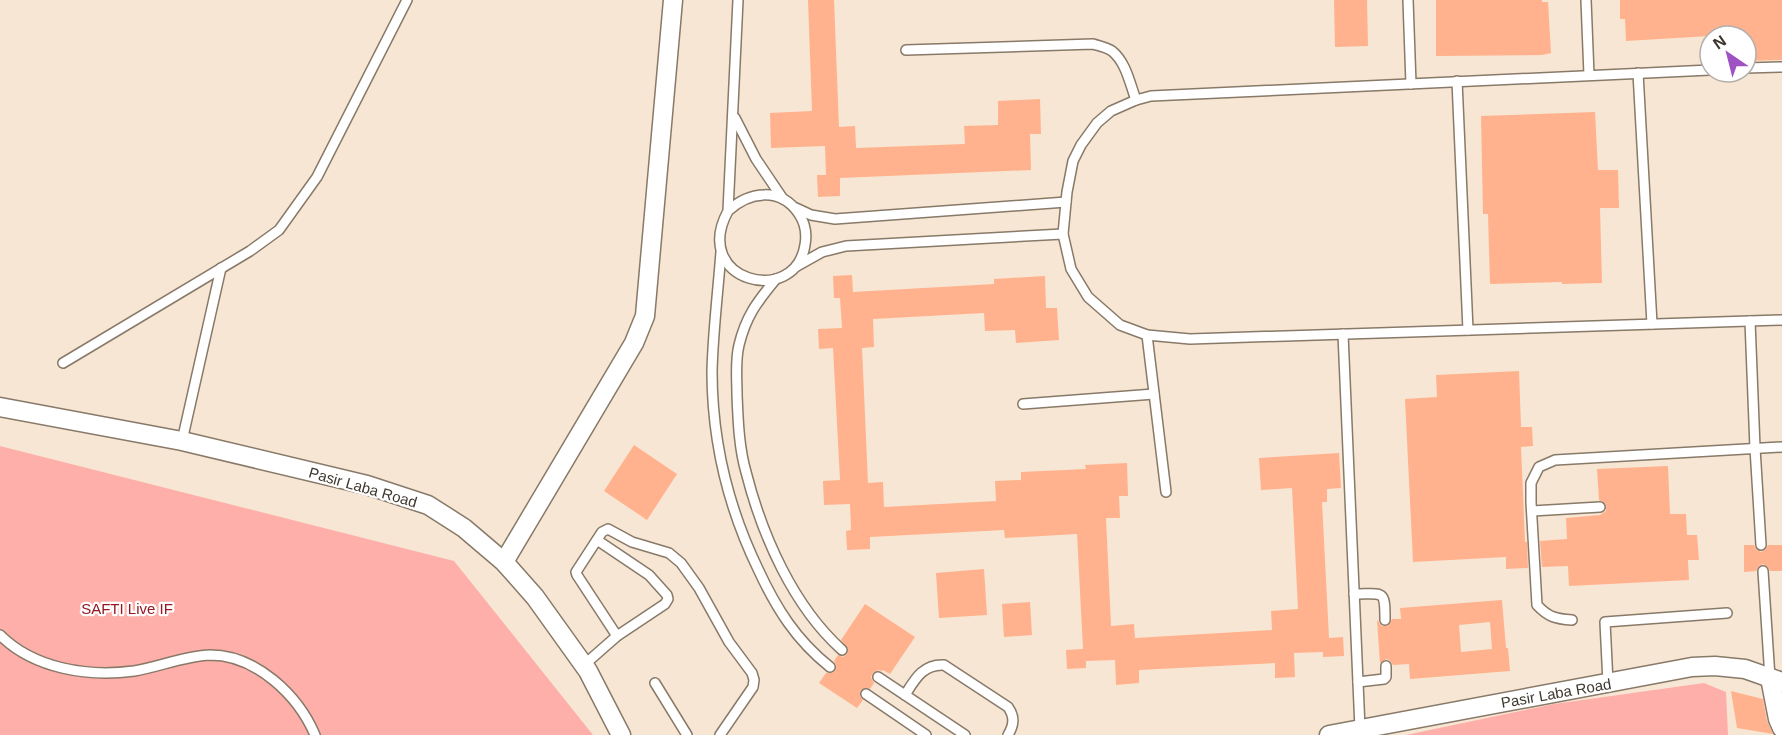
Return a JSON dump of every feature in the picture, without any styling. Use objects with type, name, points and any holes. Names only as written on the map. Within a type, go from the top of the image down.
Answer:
[{"type":"street","points":[[504,562],[634,343],[645,316],[673,0]]},
{"type":"street","name":"Pasir Laba Road","points":[[0,407],[182,441],[367,485],[428,505],[464,528],[504,562],[535,597],[584,665],[621,735]]},
{"type":"street","name":"Pasir Laba Road","points":[[1329,735],[1692,667],[1715,666],[1745,669],[1776,680]]},
{"type":"street","points":[[1776,680],[1778,719],[1782,728]]},
{"type":"lane","points":[[63,363],[250,251],[279,230],[317,177],[407,0]]},
{"type":"lane","points":[[728,212],[738,0]]},
{"type":"lane","points":[[1408,0],[1411,84]]},
{"type":"lane","points":[[1586,0],[1589,75]]},
{"type":"lane","points":[[906,50],[1093,44],[1110,49],[1117,56],[1123,64],[1136,100]]},
{"type":"lane","points":[[1758,68],[1782,67]]},
{"type":"lane","points":[[1698,70],[1151,96],[1136,100],[1111,111],[1097,123],[1072,161],[1063,234],[1071,269],[1088,297],[1120,325],[1147,335],[1190,339],[1782,320]]},
{"type":"lane","points":[[1638,73],[1652,324]]},
{"type":"lane","points":[[1457,81],[1468,330]]},
{"type":"lane","points":[[734,116],[756,159],[784,200]]},
{"type":"lane","points":[[830,668],[801,640],[783,618],[750,552],[724,478],[717,439],[712,372],[721,250],[719,237],[728,212],[737,203],[754,196],[772,195],[811,215],[835,219],[1066,202]]},
{"type":"lane","points":[[792,269],[800,260],[806,238],[805,227],[794,207]]},
{"type":"lane","points":[[842,650],[818,627],[803,607],[786,575],[758,510],[745,471],[736,369],[738,348],[754,305],[776,279],[822,252],[846,246],[1063,234]]},
{"type":"lane","points":[[721,250],[727,263],[737,273],[749,279],[763,281],[776,279]]},
{"type":"lane","points":[[182,441],[220,268]]},
{"type":"lane","points":[[1750,321],[1761,545]]},
{"type":"lane","points":[[1343,334],[1360,729]]},
{"type":"lane","points":[[1147,335],[1166,492]]},
{"type":"lane","points":[[1023,404],[1154,393]]},
{"type":"lane","points":[[1572,620],[1547,616],[1537,605],[1531,483],[1539,467],[1555,460],[1782,447]]},
{"type":"lane","points":[[1532,511],[1600,507]]},
{"type":"lane","points":[[617,636],[577,575],[578,568],[602,532],[608,529],[632,542],[669,553],[681,563],[699,588],[717,622],[753,673],[753,687],[720,735]]},
{"type":"lane","points":[[584,665],[617,636],[665,604],[668,599],[649,575],[597,540]]},
{"type":"lane","points":[[1763,571],[1776,680]]},
{"type":"lane","points":[[1354,594],[1383,596],[1385,620]]},
{"type":"lane","points":[[1608,683],[1605,622],[1727,613]]},
{"type":"lane","points":[[0,635],[28,656],[67,669],[87,672],[133,671],[212,655],[240,662],[266,675],[284,691],[305,715],[315,735]]},
{"type":"lane","points":[[905,695],[921,671],[937,664],[949,667],[1008,707],[1014,721],[1008,735]]},
{"type":"lane","points":[[1358,682],[1384,680],[1386,666]]},
{"type":"lane","points":[[878,677],[965,735]]},
{"type":"lane","points":[[655,683],[687,735]]},
{"type":"lane","points":[[866,694],[926,735]]},
{"type":"green space","name":"SAFTI Live IF","points":[[0,446],[454,561],[593,735],[0,735]]},
{"type":"green space","points":[[1704,683],[1726,692],[1728,735],[1406,735],[1554,704]]},
{"type":"building","points":[[808,0],[834,0],[839,127],[855,126],[856,148],[965,144],[964,126],[998,125],[998,101],[1040,99],[1041,134],[1030,134],[1031,170],[840,178],[840,196],[818,197],[817,175],[826,175],[825,146],[771,148],[770,113],[812,111]]},
{"type":"building","points":[[1334,0],[1367,0],[1368,46],[1335,47]]},
{"type":"building","points":[[1436,0],[1542,0],[1542,2],[1548,2],[1551,53],[1436,56]]},
{"type":"building","points":[[1620,0],[1782,0],[1782,60],[1758,61],[1758,24],[1698,24],[1698,37],[1626,41],[1625,19],[1620,19]]},
{"type":"building","points":[[1595,112],[1598,170],[1618,170],[1619,208],[1600,208],[1602,283],[1490,284],[1488,214],[1483,214],[1481,116]]},
{"type":"building","points":[[852,275],[853,292],[994,284],[994,279],[1045,276],[1046,308],[1057,308],[1059,340],[1016,343],[1015,330],[985,331],[984,313],[873,319],[874,347],[862,348],[868,483],[883,482],[884,507],[996,501],[995,481],[1021,480],[1021,472],[1086,469],[1085,465],[1127,463],[1128,496],[1119,496],[1120,518],[1106,518],[1111,626],[1134,624],[1135,638],[1272,630],[1271,611],[1298,609],[1292,488],[1261,490],[1259,458],[1339,453],[1341,488],[1327,489],[1327,502],[1322,502],[1329,638],[1343,637],[1344,656],[1323,657],[1323,652],[1294,653],[1295,677],[1275,678],[1275,663],[1139,670],[1139,683],[1116,685],[1115,660],[1086,661],[1086,668],[1067,669],[1066,650],[1083,649],[1077,534],[1005,538],[1004,530],[870,537],[870,549],[847,550],[846,531],[851,530],[850,504],[824,505],[823,481],[840,480],[833,348],[819,349],[818,329],[842,328],[840,298],[834,298],[833,276]]},
{"type":"building","points":[[1519,371],[1521,427],[1532,427],[1533,446],[1521,447],[1528,568],[1506,569],[1506,557],[1413,562],[1405,399],[1437,397],[1436,375]]},
{"type":"building","points":[[634,445],[677,474],[647,520],[604,491]]},
{"type":"building","points":[[1668,466],[1670,514],[1686,514],[1687,535],[1697,535],[1699,560],[1688,560],[1689,580],[1569,586],[1568,566],[1542,567],[1540,541],[1567,539],[1566,518],[1600,515],[1606,511],[1606,504],[1599,500],[1597,469]]},
{"type":"building","points":[[1744,545],[1754,545],[1761,552],[1768,545],[1782,545],[1782,571],[1770,571],[1763,564],[1756,571],[1744,572]]},
{"type":"building","points":[[984,569],[987,615],[939,618],[936,573]]},
{"type":"building","points":[[1502,600],[1510,671],[1410,679],[1409,664],[1393,665],[1387,659],[1380,663],[1377,620],[1382,626],[1388,626],[1392,619],[1401,619],[1400,608]],"holes":[[[1490,622],[1492,649],[1461,652],[1459,625]]]},
{"type":"building","points":[[1030,602],[1032,635],[1004,637],[1002,604]]},
{"type":"building","points":[[865,604],[915,637],[890,674],[883,670],[873,673],[871,677],[874,683],[870,689],[864,688],[860,691],[863,700],[857,708],[819,683],[826,673],[835,671],[834,661],[838,655],[843,657],[847,654],[848,648],[841,640]]},
{"type":"building","points":[[1731,691],[1763,699],[1767,721],[1773,734],[1737,728]]}]
